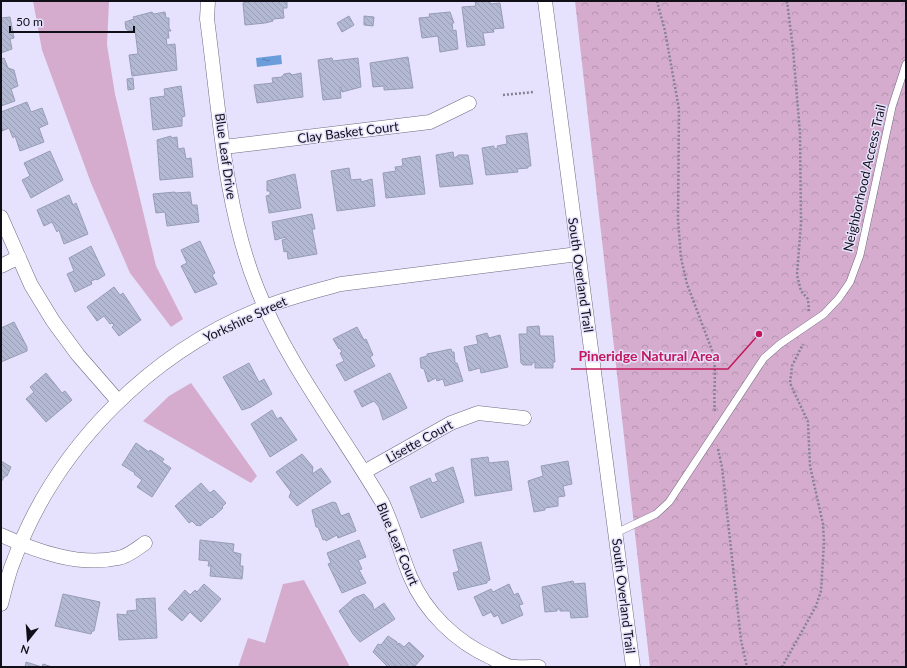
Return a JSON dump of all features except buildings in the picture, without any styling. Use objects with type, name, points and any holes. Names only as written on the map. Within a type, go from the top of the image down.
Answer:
[{"type":"street","name":"Blue Leaf Drive","points":[[208,1],[207,19],[232,206],[241,243],[265,307]]},
{"type":"street","name":"South Overland Trail","points":[[545,1],[633,667]]},
{"type":"street","name":"Clay Basket Court","points":[[224,147],[430,122],[469,103]]},
{"type":"street","points":[[1,217],[31,285],[53,321],[78,355],[118,401]]},
{"type":"street","name":"Yorkshire Street","points":[[1,604],[13,561],[35,512],[77,447],[118,401],[172,357],[211,332],[265,307],[304,293],[341,284],[578,254]]},
{"type":"street","points":[[1,266],[19,257]]},
{"type":"street","name":"Blue Leaf Court","points":[[265,307],[311,392],[364,472],[389,516],[410,577],[421,597],[438,619],[458,639],[482,654],[508,666],[539,667]]},
{"type":"street","name":"Lisette Court","points":[[364,472],[458,420],[478,413],[524,418]]},
{"type":"street","points":[[1,535],[20,544],[47,553],[92,560],[120,558],[145,543]]},
{"type":"lane","name":"Neighborhood Access Trail","points":[[616,533],[656,514],[669,502],[764,358],[780,344],[824,314],[839,298],[850,282],[860,255],[892,107],[906,64]]},
{"type":"path","points":[[657,1],[665,31],[679,109],[678,220],[681,258],[687,284],[715,362],[713,390],[716,420],[714,432],[722,467],[741,640],[747,667]]},
{"type":"path","points":[[503,95],[534,92]]},
{"type":"green space","points":[[33,1],[109,1],[107,45],[115,94],[156,266],[183,319],[171,327],[130,273],[91,183],[42,50]]},
{"type":"green space","points":[[575,1],[906,1],[906,667],[650,667]]},
{"type":"green space","points":[[191,383],[257,476],[251,483],[143,421],[169,396]]},
{"type":"green space","points":[[304,580],[350,667],[238,667],[248,638],[265,643],[283,584]]},
{"type":"water","points":[[281,55],[282,64],[257,67],[256,58]]},
{"type":"place","name":"Pineridge Natural Area","points":[[759,334]]}]
